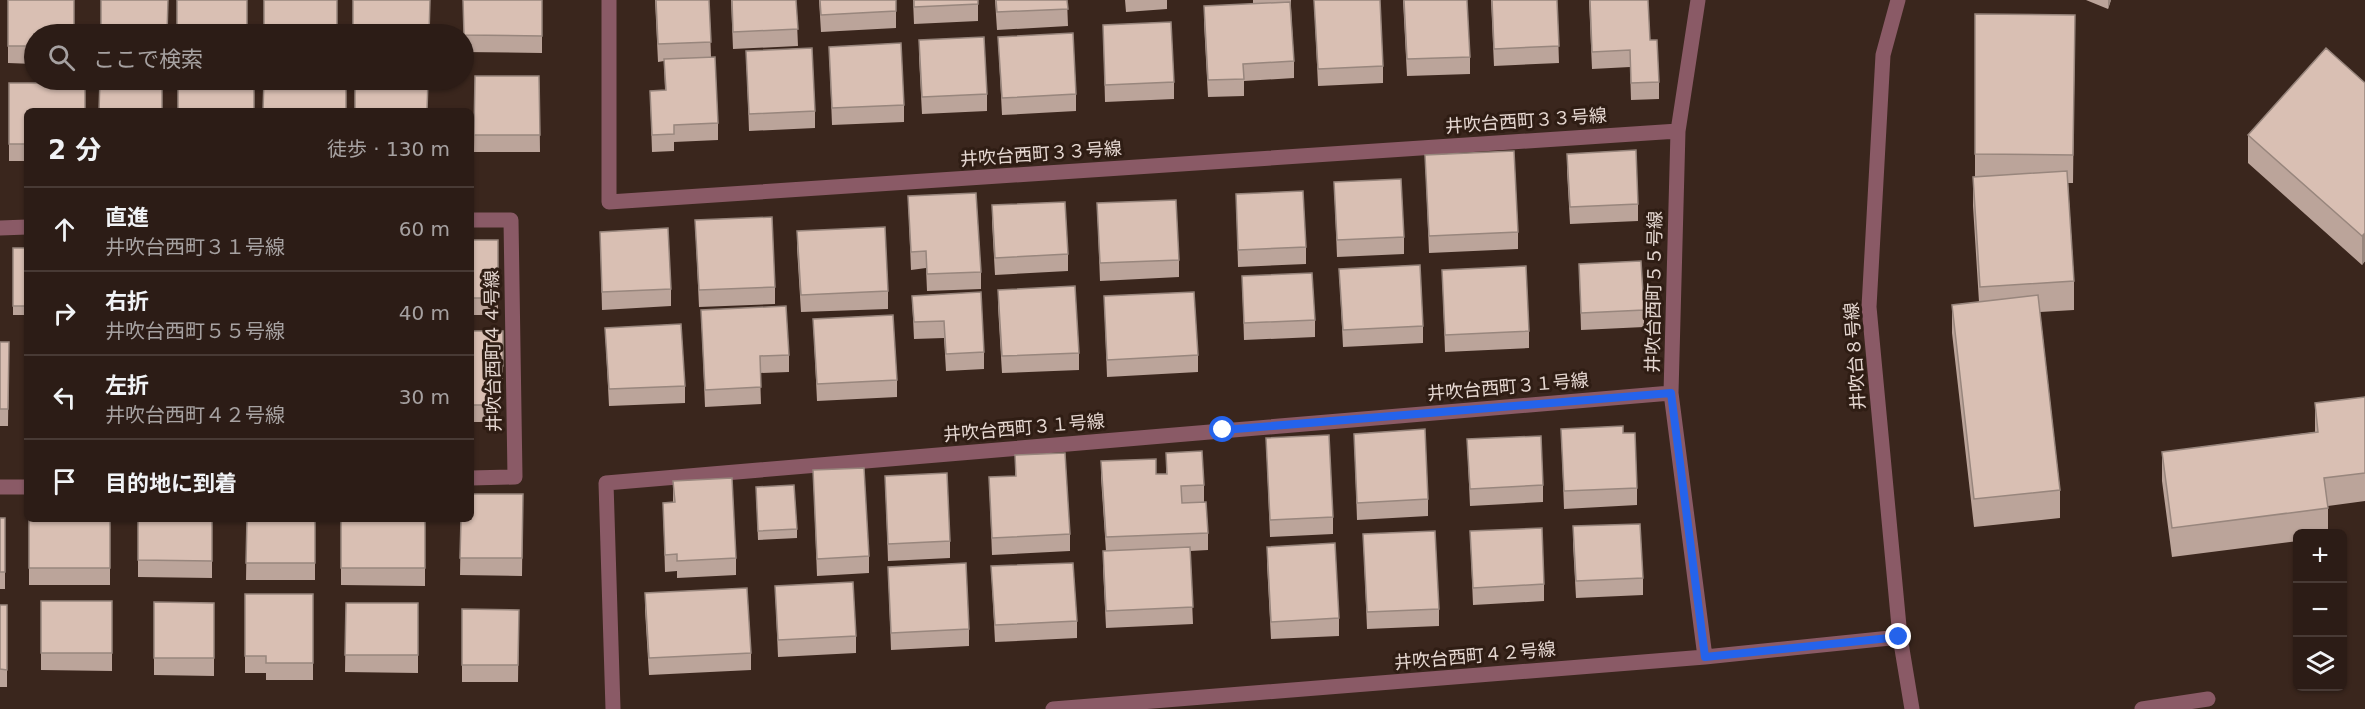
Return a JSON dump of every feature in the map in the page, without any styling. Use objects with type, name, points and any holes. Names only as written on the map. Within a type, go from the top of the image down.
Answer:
[{"type":"street","name":"井吹台西町３３号線","points":[[609,0],[609,202],[1678,131]]},
{"type":"street","name":"井吹台西町５５号線","points":[[1698,0],[1678,131],[1671,393],[1705,657]]},
{"type":"street","name":"井吹台８号線","points":[[1898,0],[1883,55],[1869,307],[1899,637],[1912,709]]},
{"type":"street","name":"井吹台西町４４号線","points":[[474,220],[511,220],[515,477],[474,478]]},
{"type":"street","points":[[0,228],[24,228]]},
{"type":"street","name":"井吹台西町３１号線","points":[[613,709],[606,483],[1671,393]]},
{"type":"street","points":[[0,487],[24,487]]},
{"type":"street","name":"井吹台西町４２号線","points":[[1053,709],[1705,657],[1899,637]]},
{"type":"street","points":[[2142,709],[2208,699]]},
{"type":"building","points":[[8,0],[74,0],[74,24],[24,24],[24,46],[8,46]]},
{"type":"building","points":[[101,0],[168,0],[167,24],[101,24]]},
{"type":"building","points":[[177,0],[247,0],[247,24],[177,24]]},
{"type":"building","points":[[264,0],[337,0],[337,24],[264,24]]},
{"type":"building","points":[[353,0],[430,0],[429,24],[353,24]]},
{"type":"building","points":[[463,0],[542,0],[542,36],[474,35],[474,24],[464,24]]},
{"type":"building","points":[[656,0],[709,0],[711,42],[658,44]]},
{"type":"building","points":[[732,0],[796,0],[798,29],[733,32]]},
{"type":"building","points":[[820,0],[896,0],[896,11],[821,15]]},
{"type":"building","points":[[914,0],[978,0],[978,4],[914,7]]},
{"type":"building","points":[[996,0],[1067,0],[1068,9],[997,12]]},
{"type":"building","points":[[1314,0],[1380,0],[1383,66],[1318,69]]},
{"type":"building","points":[[1404,0],[1467,0],[1470,57],[1407,59]]},
{"type":"building","points":[[1492,0],[1557,0],[1559,46],[1494,49]]},
{"type":"building","points":[[1590,0],[1648,0],[1650,40],[1657,40],[1659,82],[1631,83],[1630,50],[1592,52]]},
{"type":"building","points":[[1290,2],[1294,61],[1243,64],[1244,79],[1208,80],[1204,6]]},
{"type":"building","points":[[1975,14],[2075,15],[2073,155],[1975,154]]},
{"type":"building","points":[[1171,22],[1174,82],[1105,85],[1103,25]]},
{"type":"building","points":[[1073,33],[1076,94],[1002,98],[998,37]]},
{"type":"building","points":[[984,37],[987,94],[922,97],[919,40]]},
{"type":"building","points":[[901,43],[904,105],[832,108],[829,47]]},
{"type":"building","points":[[812,48],[815,111],[749,114],[746,51]]},
{"type":"building","points":[[2326,48],[2365,83],[2365,233],[2362,236],[2248,135]]},
{"type":"building","points":[[715,57],[718,123],[674,125],[674,134],[652,135],[650,91],[666,90],[664,59]]},
{"type":"building","points":[[475,76],[539,76],[540,135],[474,135]]},
{"type":"building","points":[[9,83],[24,83],[24,90],[85,90],[85,108],[24,108],[24,144],[9,144]]},
{"type":"building","points":[[100,90],[162,90],[162,108],[99,108]]},
{"type":"building","points":[[178,90],[254,90],[254,108],[178,108]]},
{"type":"building","points":[[264,90],[346,90],[346,108],[263,108]]},
{"type":"building","points":[[355,90],[428,90],[427,108],[355,108]]},
{"type":"building","points":[[1636,150],[1638,204],[1570,207],[1567,154]]},
{"type":"building","points":[[1514,151],[1518,232],[1429,236],[1425,155]]},
{"type":"building","points":[[2067,171],[2074,281],[1980,287],[1973,177]]},
{"type":"building","points":[[1401,179],[1404,237],[1337,240],[1334,182]]},
{"type":"building","points":[[1303,191],[1306,247],[1238,250],[1236,194]]},
{"type":"building","points":[[976,193],[981,272],[927,274],[926,251],[911,252],[908,196]]},
{"type":"building","points":[[1176,200],[1179,260],[1100,263],[1097,203]]},
{"type":"building","points":[[1065,202],[1068,254],[995,258],[992,205]]},
{"type":"building","points":[[772,217],[775,287],[699,290],[695,220]]},
{"type":"building","points":[[885,227],[888,291],[801,295],[797,231]]},
{"type":"building","points":[[668,228],[671,289],[602,292],[600,232]]},
{"type":"building","points":[[474,240],[498,240],[498,298],[474,298]]},
{"type":"building","points":[[13,248],[24,248],[24,306],[13,306]]},
{"type":"building","points":[[1641,261],[1644,310],[1581,313],[1579,264]]},
{"type":"building","points":[[1420,265],[1423,326],[1343,330],[1339,269]]},
{"type":"building","points":[[1526,266],[1529,331],[1445,335],[1442,270]]},
{"type":"building","points":[[1312,273],[1315,320],[1244,323],[1242,276]]},
{"type":"building","points":[[1075,286],[1079,353],[1002,356],[998,290]]},
{"type":"building","points":[[981,292],[984,352],[946,354],[944,321],[914,322],[912,296]]},
{"type":"building","points":[[1194,292],[1198,355],[1107,360],[1104,296]]},
{"type":"building","points":[[2038,295],[2060,490],[1974,499],[1952,305]]},
{"type":"building","points":[[786,306],[789,355],[760,356],[761,387],[705,390],[701,310]]},
{"type":"building","points":[[893,315],[897,380],[817,384],[813,319]]},
{"type":"building","points":[[681,324],[685,386],[609,389],[605,328]]},
{"type":"building","points":[[474,331],[503,331],[503,366],[493,366],[493,405],[474,405]]},
{"type":"building","points":[[0,342],[9,342],[8,409],[0,409]]},
{"type":"building","points":[[2365,397],[2365,473],[2324,478],[2328,508],[2172,528],[2162,452],[2318,432],[2315,403]]},
{"type":"building","points":[[1623,426],[1623,433],[1635,433],[1637,488],[1564,491],[1561,429]]},
{"type":"building","points":[[1425,429],[1428,499],[1357,503],[1354,434]]},
{"type":"building","points":[[1329,435],[1333,517],[1270,520],[1266,438]]},
{"type":"building","points":[[1541,436],[1543,485],[1470,489],[1467,439]]},
{"type":"building","points":[[1202,451],[1204,485],[1181,486],[1182,503],[1206,502],[1208,533],[1106,537],[1101,461],[1156,459],[1156,474],[1167,474],[1166,453]]},
{"type":"building","points":[[1065,453],[1070,534],[992,538],[989,477],[1016,476],[1015,455]]},
{"type":"building","points":[[864,468],[869,556],[817,559],[813,470]]},
{"type":"building","points":[[947,473],[950,541],[888,544],[885,476]]},
{"type":"building","points":[[732,478],[736,558],[677,561],[677,554],[665,555],[663,503],[675,502],[673,481]]},
{"type":"building","points":[[794,485],[797,529],[758,531],[756,487]]},
{"type":"building","points":[[474,494],[523,494],[522,558],[460,558],[461,522],[474,522]]},
{"type":"building","points":[[0,518],[5,518],[5,572],[0,572]]},
{"type":"building","points":[[29,522],[110,522],[110,568],[29,568]]},
{"type":"building","points":[[138,522],[212,522],[212,561],[138,560]]},
{"type":"building","points":[[247,522],[315,522],[315,563],[246,563]]},
{"type":"building","points":[[341,522],[425,522],[425,568],[341,568]]},
{"type":"building","points":[[1640,524],[1643,578],[1576,581],[1573,526]]},
{"type":"building","points":[[1542,528],[1544,584],[1473,588],[1470,531]]},
{"type":"building","points":[[1435,531],[1439,609],[1367,612],[1363,534]]},
{"type":"building","points":[[1335,543],[1339,618],[1271,622],[1267,547]]},
{"type":"building","points":[[1190,547],[1193,607],[1106,611],[1103,551]]},
{"type":"building","points":[[966,563],[969,629],[891,633],[888,567]]},
{"type":"building","points":[[1073,563],[1077,621],[995,625],[991,566]]},
{"type":"building","points":[[853,582],[856,636],[778,640],[775,586]]},
{"type":"building","points":[[747,588],[751,653],[649,658],[645,593]]},
{"type":"building","points":[[245,594],[313,594],[313,663],[266,663],[266,656],[245,656]]},
{"type":"building","points":[[41,601],[112,601],[112,653],[41,653]]},
{"type":"building","points":[[154,602],[214,603],[214,658],[154,658]]},
{"type":"building","points":[[346,603],[418,603],[418,655],[345,655]]},
{"type":"building","points":[[0,605],[7,605],[7,670],[0,669]]},
{"type":"building","points":[[462,609],[519,610],[518,665],[462,665]]},
{"type":"route","points":[[1223,430],[1671,393],[1705,657],[1899,637]]}]
